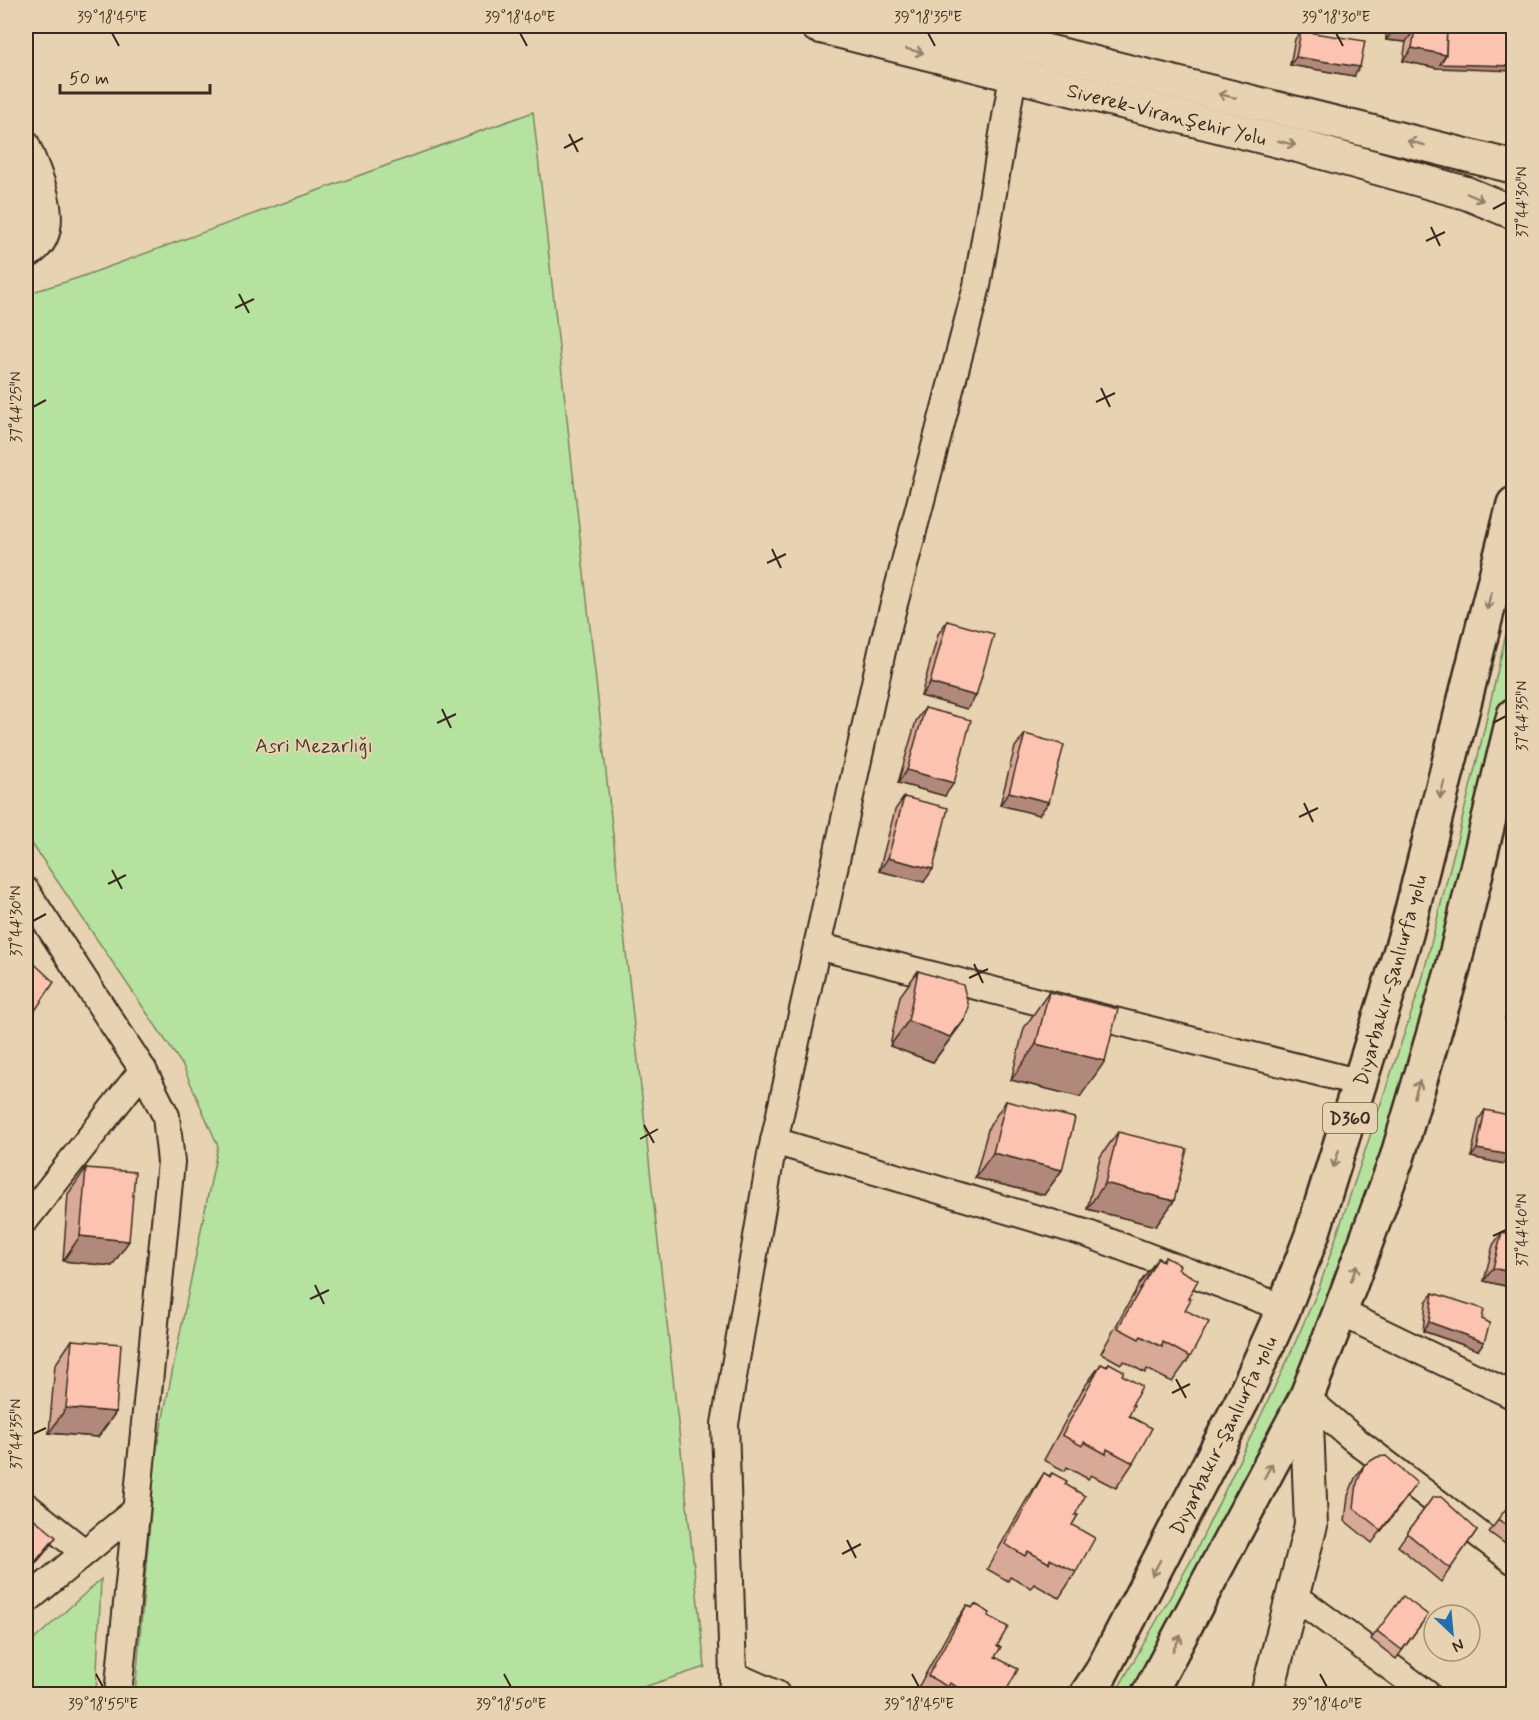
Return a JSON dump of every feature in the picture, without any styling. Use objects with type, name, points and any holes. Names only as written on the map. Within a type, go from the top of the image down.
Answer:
[{"type":"highway","name":"Diyarbakır-Şanlıurfa yolu","points":[[1087,1695],[1180,1524],[1243,1399],[1284,1308],[1312,1235],[1406,934],[1514,504]]},
{"type":"highway","name":"D360","points":[[1149,1695],[1306,1398],[1340,1312],[1397,1158],[1452,972],[1514,715]]},
{"type":"main road","name":"Siverek-Viranşehir Yolu","points":[[817,26],[1298,146],[1466,193],[1514,213]]},
{"type":"main road","name":"Siverek-Viranşehir Yolu","points":[[923,26],[1019,35],[1514,167]]},
{"type":"main road","points":[[1267,1695],[1311,1525],[1306,1398]]},
{"type":"street","points":[[776,1695],[732,1685],[725,1424],[774,1141],[884,642],[977,286],[1013,76]]},
{"type":"street","points":[[26,144],[49,208],[49,227],[41,240],[26,256]]},
{"type":"street","points":[[26,891],[143,1070],[166,1116],[171,1162],[118,1695]]},
{"type":"street","points":[[817,946],[1360,1083]]},
{"type":"street","points":[[26,1219],[143,1070]]},
{"type":"street","points":[[774,1141],[1088,1234],[1284,1308]]},
{"type":"street","points":[[1340,1312],[1514,1396]]},
{"type":"street","points":[[1306,1398],[1354,1439],[1514,1561]]},
{"type":"street","points":[[26,1506],[84,1552]]},
{"type":"street","points":[[26,1601],[135,1511]]},
{"type":"street","points":[[1292,1594],[1427,1695]]},
{"type":"green space","name":"Asri Mezarlığı","points":[[533,112],[705,1667],[622,1694],[135,1694],[156,1452],[218,1146],[183,1066],[26,835],[26,294],[78,278]]},
{"type":"green space","points":[[1513,603],[1513,677],[1479,817],[1422,1030],[1344,1262],[1289,1397],[1133,1694],[1115,1694],[1193,1557],[1288,1359],[1319,1288],[1421,984],[1479,752]]},
{"type":"green space","points":[[101,1579],[96,1694],[26,1694],[26,1647]]},
{"type":"building","points":[[1395,26],[1447,26],[1446,55],[1412,48],[1415,29]]},
{"type":"building","points":[[1447,26],[1514,26],[1514,66],[1440,64],[1446,55]]},
{"type":"building","points":[[1301,31],[1365,41],[1360,67],[1296,57]]},
{"type":"building","points":[[947,621],[994,634],[976,696],[930,683]]},
{"type":"building","points":[[925,708],[971,720],[954,783],[907,770]]},
{"type":"building","points":[[1025,734],[1064,745],[1049,802],[1009,792]]},
{"type":"building","points":[[904,797],[948,808],[933,869],[888,858]]},
{"type":"building","points":[[26,956],[54,982],[26,1024]]},
{"type":"building","points":[[918,971],[963,985],[969,1007],[965,1019],[950,1037],[908,1021]]},
{"type":"building","points":[[1049,992],[1118,1009],[1105,1061],[1036,1044]]},
{"type":"building","points":[[1006,1101],[1075,1118],[1062,1170],[993,1153]]},
{"type":"building","points":[[1485,1110],[1514,1116],[1514,1139],[1510,1155],[1477,1149]]},
{"type":"building","points":[[1118,1132],[1187,1149],[1174,1201],[1105,1183]]},
{"type":"building","points":[[86,1168],[135,1172],[129,1241],[80,1236]]},
{"type":"building","points":[[1502,1232],[1514,1235],[1514,1273],[1493,1268]]},
{"type":"building","points":[[1165,1257],[1180,1265],[1178,1269],[1198,1280],[1188,1298],[1191,1299],[1185,1310],[1209,1322],[1190,1357],[1163,1342],[1162,1347],[1118,1328],[1158,1258],[1163,1261]]},
{"type":"building","points":[[1433,1293],[1484,1309],[1482,1319],[1490,1323],[1484,1342],[1429,1322]]},
{"type":"building","points":[[72,1340],[121,1344],[116,1412],[66,1408]]},
{"type":"building","points":[[1109,1363],[1124,1371],[1122,1375],[1142,1386],[1129,1416],[1152,1428],[1133,1463],[1107,1449],[1106,1454],[1084,1442],[1082,1446],[1062,1435],[1101,1364],[1107,1367]]},
{"type":"building","points":[[1386,1456],[1417,1483],[1381,1530],[1354,1508],[1357,1483],[1364,1465],[1377,1457]]},
{"type":"building","points":[[1044,1473],[1050,1477],[1052,1473],[1067,1481],[1065,1484],[1085,1496],[1072,1525],[1095,1538],[1076,1572],[1050,1559],[1049,1563],[1028,1551],[1025,1556],[1005,1544]]},
{"type":"building","points":[[1433,1497],[1441,1497],[1477,1530],[1450,1569],[1407,1533]]},
{"type":"building","points":[[1514,1499],[1514,1531],[1498,1519]]},
{"type":"building","points":[[26,1512],[56,1537],[26,1573]]},
{"type":"building","points":[[1403,1596],[1422,1610],[1422,1623],[1402,1650],[1377,1631]]},
{"type":"building","points":[[975,1604],[990,1613],[988,1616],[1008,1627],[997,1646],[1001,1647],[995,1657],[1018,1669],[1004,1695],[981,1695],[973,1690],[971,1695],[950,1683],[948,1687],[928,1676],[967,1605],[972,1608]]}]
